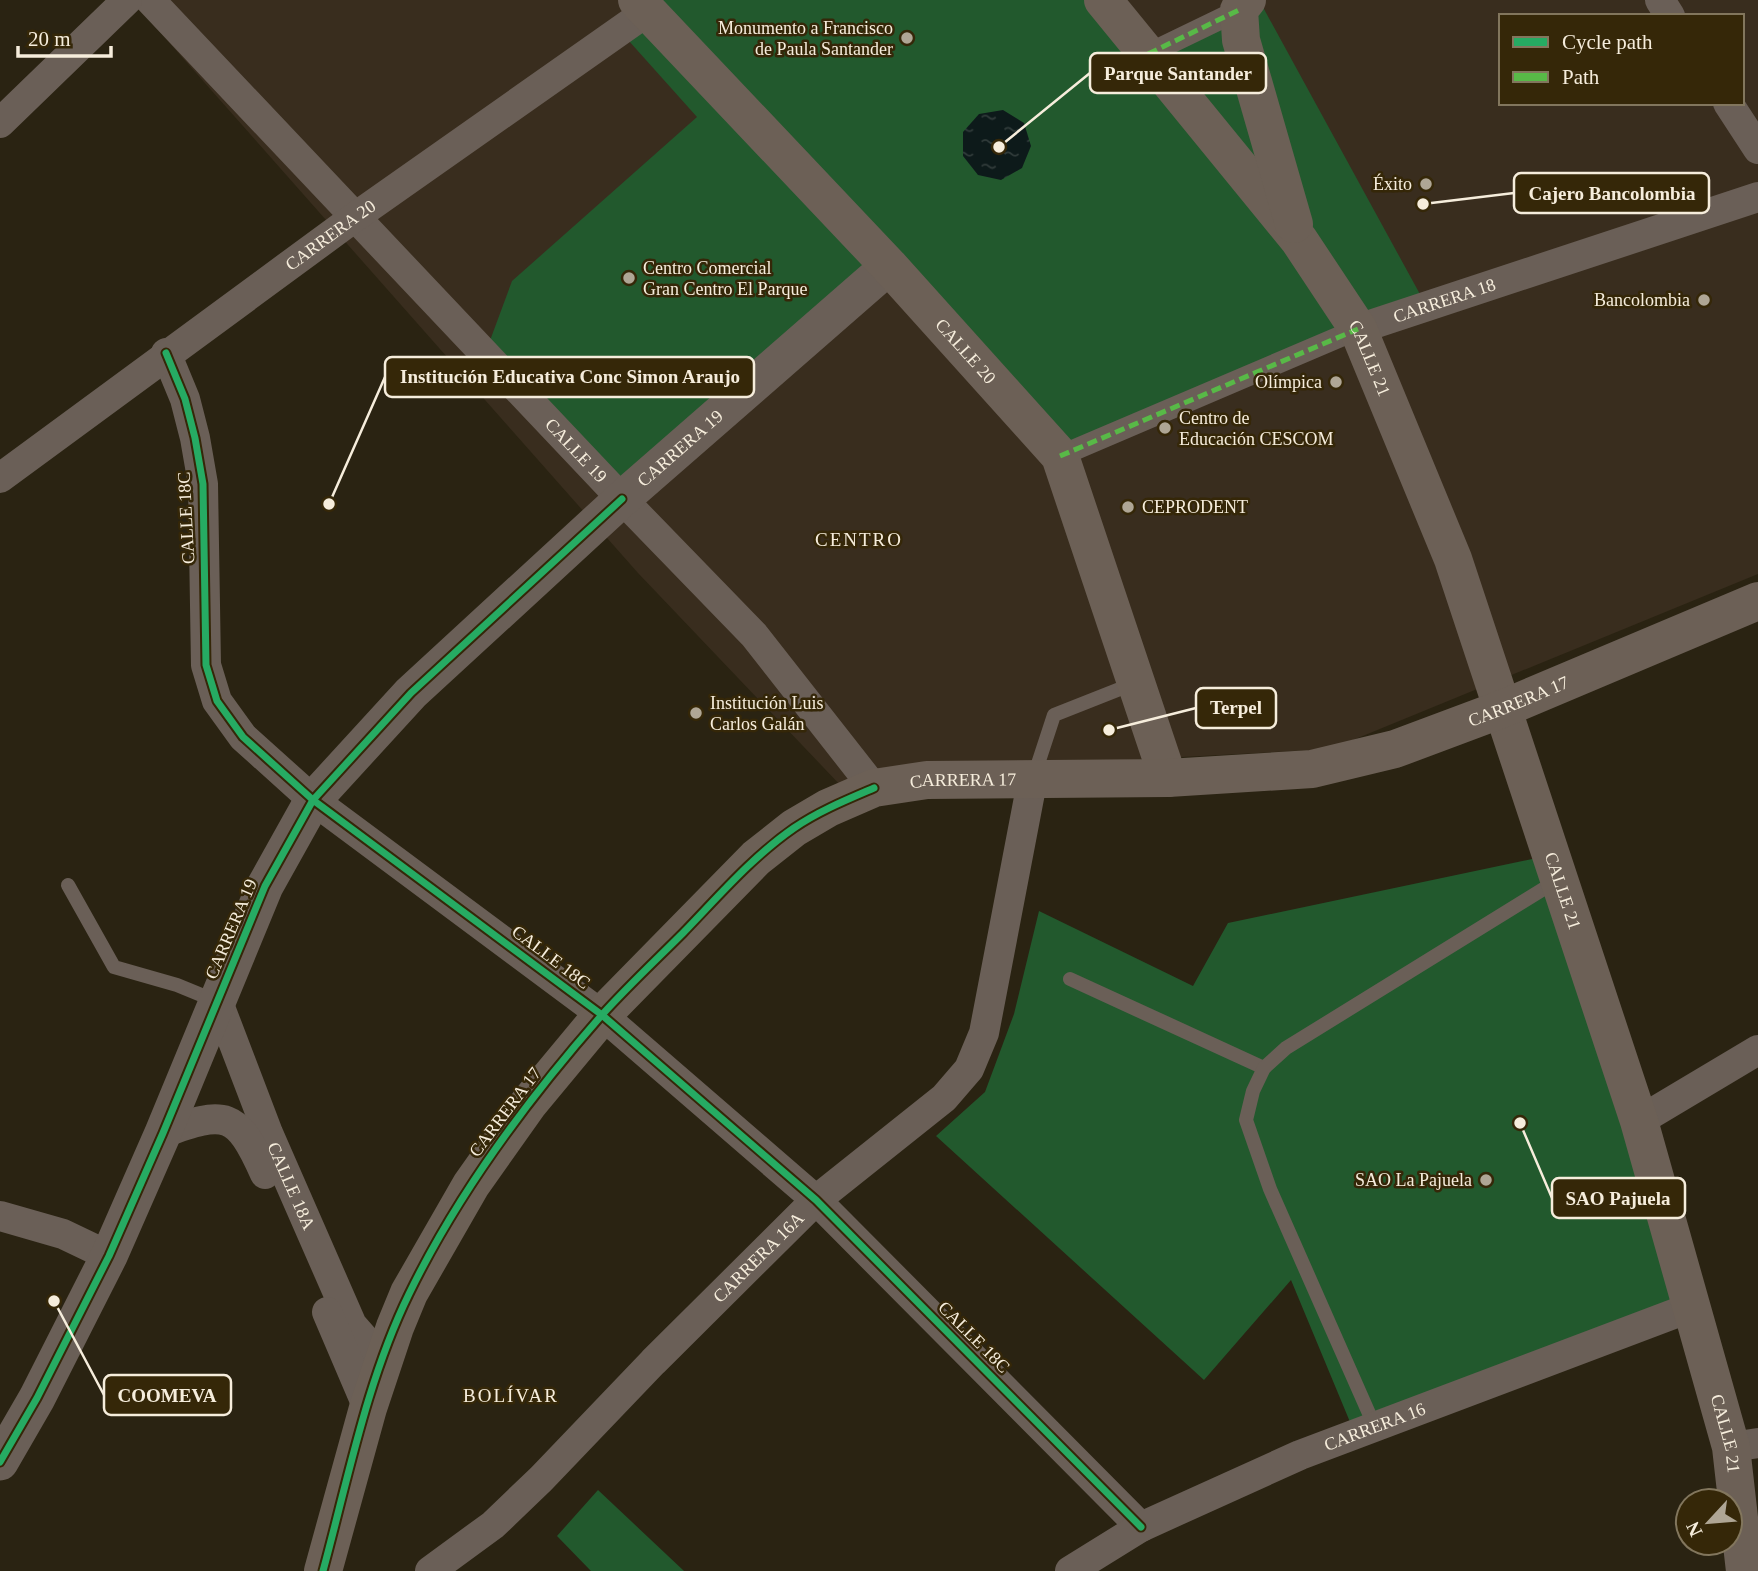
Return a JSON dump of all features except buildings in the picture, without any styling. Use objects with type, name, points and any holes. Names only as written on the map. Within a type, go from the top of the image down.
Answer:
[{"type":"main road","name":"CALLE 21","points":[[1103,0],[1299,240],[1358,330],[1453,559],[1639,1121],[1692,1307],[1745,1445],[1740,1569]]},
{"type":"main road","name":"CALLE 20","points":[[649,4],[1060,456],[1168,778]]},
{"type":"main road","name":"CALLE 21","points":[[1243,5],[1241,40],[1299,240]]},
{"type":"main road","name":"CARRERA 17","points":[[323,1571],[385,1355],[409,1293],[471,1185],[528,1103],[602,1015],[756,858],[794,828],[828,808],[874,788],[927,780],[1168,778],[1311,769],[1395,749],[1502,709],[1758,600]]},
{"type":"street","points":[[0,123],[127,0]]},
{"type":"street","name":"CALLE 19","points":[[150,0],[754,635],[874,788]]},
{"type":"street","name":"CARRERA 20","points":[[4,468],[649,4]]},
{"type":"street","points":[[1148,54],[1243,5]]},
{"type":"street","points":[[1729,105],[1758,149]]},
{"type":"street","name":"CARRERA 18","points":[[1060,456],[1358,330],[1758,197]]},
{"type":"street","name":"CARRERA 19","points":[[0,1462],[37,1398],[109,1256],[265,886],[313,800],[411,693],[622,499],[889,266]]},
{"type":"street","name":"CALLE 18C","points":[[166,354],[185,399],[203,484],[206,665],[217,701],[243,737],[313,800],[602,1015],[816,1200],[1141,1527]]},
{"type":"street","name":"CARRERA 16A","points":[[430,1571],[493,1525],[816,1200],[944,1098],[969,1069],[984,1033],[1033,778]]},
{"type":"street","name":"CALLE 18A","points":[[218,1002],[268,1133],[352,1325],[373,1349],[385,1355]]},
{"type":"street","points":[[1639,1121],[1758,1050]]},
{"type":"street","name":"CALLE 18A","points":[[163,1133],[203,1119],[217,1119],[233,1123],[244,1133],[253,1147],[330,1317],[368,1408]]},
{"type":"street","points":[[0,1216],[63,1234],[109,1256]]},
{"type":"street","name":"CARRERA 16","points":[[1070,1571],[1141,1527],[1300,1455],[1692,1307]]},
{"type":"lane","points":[[1033,778],[1054,715],[1136,682]]},
{"type":"lane","points":[[1376,1426],[1270,1189],[1246,1120],[1253,1091],[1264,1068],[1286,1048],[1559,879]]},
{"type":"lane","points":[[68,886],[114,967],[177,985],[218,1002]]},
{"type":"lane","points":[[1070,979],[1264,1068]]},
{"type":"shaded area","points":[[156,0],[1758,0],[1758,574],[1331,749],[882,773],[843,788],[638,573],[143,13]]},
{"type":"green space","points":[[663,0],[1103,0],[1148,54],[1259,0],[1427,307],[1060,456],[886,268],[622,499],[485,354],[512,281],[697,117],[620,31]]},
{"type":"green space","points":[[1551,855],[1692,1307],[1355,1434],[1291,1280],[1204,1380],[936,1136],[985,1092],[1014,1014],[1039,911],[1193,986],[1228,923]]},
{"type":"green space","points":[[598,1490],[684,1571],[591,1571],[557,1536]]},
{"type":"water","points":[[1003,110],[1024,123],[1031,146],[1022,168],[1001,180],[978,175],[963,156],[963,132],[979,114]]},
{"type":"marked path","points":[[1148,54],[1239,10]]},
{"type":"marked path","points":[[1060,456],[1358,329]]},
{"type":"cycle path","points":[[166,353],[185,399],[203,484],[206,665],[217,701],[243,737],[313,800],[602,1015],[816,1200],[1141,1527]]},
{"type":"cycle path","points":[[0,1462],[37,1398],[109,1256],[265,886],[313,800],[411,693],[622,499]]},
{"type":"cycle path","points":[[323,1571],[370,1395],[394,1327],[449,1220],[496,1149],[547,1081],[601,1016],[750,864],[803,822],[874,788]]},
{"type":"place","name":"Monumento a Francisco de Paula Santander","points":[[907,38]]},
{"type":"place","name":"Parque Santander","points":[[999,147]]},
{"type":"place","name":"Éxito","points":[[1426,184]]},
{"type":"place","name":"Cajero Bancolombia","points":[[1423,204]]},
{"type":"place","name":"Centro Comercial Gran Centro El Parque","points":[[629,278]]},
{"type":"place","name":"Bancolombia","points":[[1704,300]]},
{"type":"place","name":"Olímpica","points":[[1336,382]]},
{"type":"place","name":"Centro de Educación CESCOM","points":[[1165,428]]},
{"type":"place","name":"Institución Educativa Conc Simon Araujo","points":[[329,504]]},
{"type":"place","name":"CEPRODENT","points":[[1128,507]]},
{"type":"place","name":"Institución Luis Carlos Galán","points":[[696,713]]},
{"type":"place","name":"Terpel","points":[[1109,730]]},
{"type":"place","name":"SAO Pajuela","points":[[1520,1123]]},
{"type":"place","name":"SAO La Pajuela","points":[[1486,1180]]},
{"type":"place","name":"COOMEVA","points":[[54,1301]]},
{"type":"district","name":"CENTRO","points":[[859,539]]},
{"type":"district","name":"BOLÍVAR","points":[[511,1395]]}]
